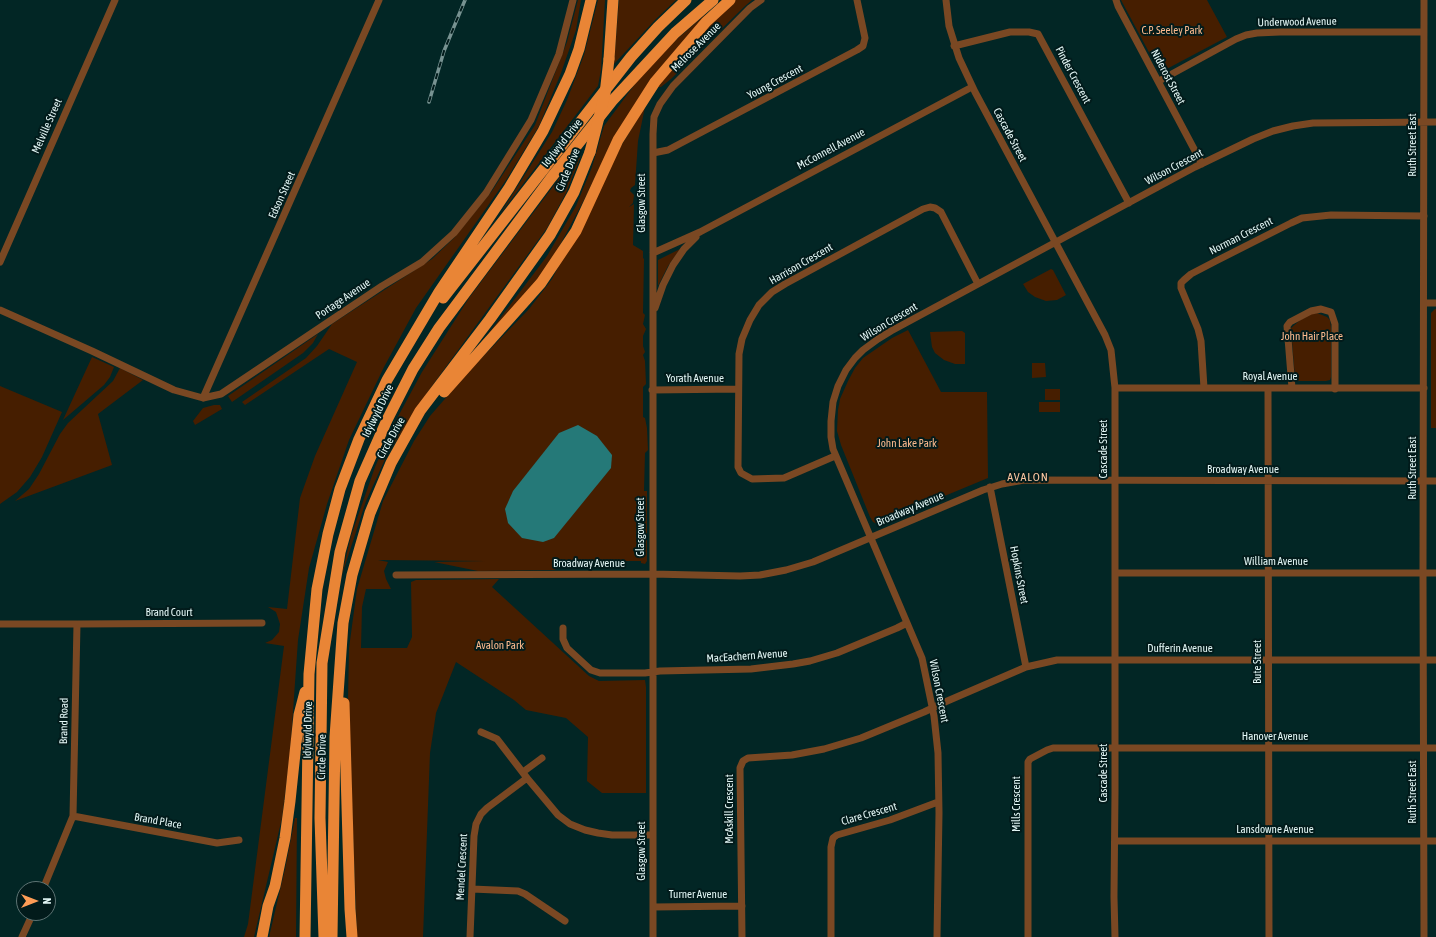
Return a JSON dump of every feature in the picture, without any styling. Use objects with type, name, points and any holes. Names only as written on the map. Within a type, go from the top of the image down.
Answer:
[{"type":"highway","name":"Circle Drive","points":[[305,937],[309,674],[317,589],[328,534],[340,489],[359,439],[387,380],[439,292],[509,188],[543,132],[570,74],[577,55],[591,0]]},
{"type":"highway","name":"Circle Drive","points":[[332,937],[335,738],[343,623],[352,575],[368,520],[391,463],[420,411],[490,319],[550,235],[574,192],[590,152],[605,94],[613,0]]},
{"type":"highway","name":"Idylwyld Drive","points":[[415,333],[631,57],[658,27],[686,0]]},
{"type":"highway","name":"Idylwyld Drive","points":[[324,937],[320,818],[322,663],[340,552],[360,481],[387,420],[413,369],[439,328],[551,178],[612,101],[675,33],[713,0]]},
{"type":"highway","points":[[405,439],[413,434],[451,383],[541,283],[576,231],[618,140],[655,82],[706,22],[730,0]]},
{"type":"highway","points":[[341,650],[352,937]]},
{"type":"highway","points":[[262,937],[285,838],[299,715],[309,674]]},
{"type":"street","name":"Melville Street","points":[[0,262],[115,0]]},
{"type":"street","name":"Edson Street","points":[[203,398],[380,0]]},
{"type":"street","name":"Portage Avenue","points":[[0,310],[92,350],[174,390],[203,398],[221,394],[382,286],[422,262],[454,233],[486,193],[531,120],[559,54],[573,0]]},
{"type":"street","name":"Melrose Avenue","points":[[654,117],[660,104],[673,86],[750,8],[761,0]]},
{"type":"street","name":"Young Crescent","points":[[653,153],[668,150],[863,46],[865,38],[857,0]]},
{"type":"street","name":"Cascade Street","points":[[946,0],[949,26],[954,46],[972,87],[1105,335],[1111,350],[1115,388],[1116,481],[1115,937]]},
{"type":"street","name":"Niderost Street","points":[[1116,0],[1202,164]]},
{"type":"street","name":"Ruth Street East","points":[[1424,0],[1424,937]]},
{"type":"street","name":"Pinder Crescent","points":[[954,46],[1010,32],[1029,32],[1038,34],[1129,203]]},
{"type":"street","name":"Underwood Avenue","points":[[1159,81],[1246,35],[1280,32],[1424,32]]},
{"type":"street","name":"McConnell Avenue","points":[[653,253],[700,232],[972,87]]},
{"type":"street","name":"Glasgow Street","points":[[653,937],[652,390],[654,117]]},
{"type":"street","name":"Wilson Crescent","points":[[937,937],[938,753],[933,708],[923,663],[835,456],[831,437],[833,402],[838,386],[846,370],[855,358],[878,339],[1129,203],[1253,138],[1293,126],[1333,122],[1436,122]]},
{"type":"street","name":"Harrison Crescent","points":[[835,456],[784,478],[752,479],[741,473],[738,467],[739,354],[742,339],[750,320],[759,305],[772,292],[923,209],[930,207],[941,212],[978,284]]},
{"type":"street","name":"Norman Crescent","points":[[1204,388],[1201,341],[1198,329],[1181,288],[1181,283],[1191,274],[1302,218],[1331,215],[1424,216]]},
{"type":"street","name":"McConnell Avenue","points":[[653,316],[663,285],[673,265],[684,249],[700,232]]},
{"type":"street","points":[[1424,303],[1436,303]]},
{"type":"street","points":[[1292,388],[1287,326],[1290,322],[1311,311],[1321,309],[1331,312],[1335,324],[1335,389]]},
{"type":"street","name":"Royal Avenue","points":[[1115,388],[1424,388]]},
{"type":"street","name":"Bute Street","points":[[1268,388],[1269,937]]},
{"type":"street","name":"Yorath Avenue","points":[[652,390],[738,389]]},
{"type":"street","name":"Broadway Avenue","points":[[396,575],[760,575],[786,570],[813,562],[990,488],[1024,480],[1436,481]]},
{"type":"street","name":"Hopkins Street","points":[[990,488],[1026,667]]},
{"type":"street","name":"William Avenue","points":[[1116,573],[1436,573]]},
{"type":"street","name":"MacEachern Avenue","points":[[563,628],[563,639],[567,648],[590,670],[600,673],[653,673],[660,670],[751,669],[810,661],[837,653],[907,623]]},
{"type":"street","points":[[0,624],[77,624]]},
{"type":"street","name":"Brand Court","points":[[77,624],[262,624]]},
{"type":"street","name":"Brand Road","points":[[46,881],[73,816],[77,624]]},
{"type":"street","name":"Dufferin Avenue","points":[[933,708],[1026,667],[1057,660],[1436,660]]},
{"type":"street","name":"McAskill Crescent","points":[[742,937],[740,768],[743,760],[754,757],[792,755],[824,749],[861,738],[933,708]]},
{"type":"street","points":[[481,732],[497,739],[558,815],[570,824],[598,833],[653,835]]},
{"type":"street","name":"Mills Crescent","points":[[1028,937],[1028,762],[1030,759],[1053,748],[1115,748]]},
{"type":"street","name":"Hanover Avenue","points":[[1115,748],[1436,748]]},
{"type":"street","name":"Mendel Crescent","points":[[470,937],[474,836],[476,824],[481,814],[487,808],[542,758]]},
{"type":"street","name":"Clare Crescent","points":[[831,937],[831,847],[833,838],[837,835],[890,820],[938,802]]},
{"type":"street","name":"Brand Place","points":[[73,816],[217,843],[239,840]]},
{"type":"street","name":"Lansdowne Avenue","points":[[1115,841],[1436,841]]},
{"type":"street","points":[[472,889],[518,891],[525,894],[565,921]]},
{"type":"street","name":"Turner Avenue","points":[[654,907],[742,906]]},
{"type":"street","points":[[22,937],[29,921]]},
{"type":"green space","points":[[578,0],[581,0],[576,30],[561,73],[539,126],[506,180],[416,308],[384,367],[349,440],[327,504],[309,568],[298,640],[290,754],[282,818],[254,937],[244,937],[248,924],[284,646],[265,643],[272,640],[279,632],[280,624],[276,612],[268,607],[287,609],[300,498],[315,456],[357,362],[329,349],[245,405],[242,402],[306,358],[317,346],[332,324],[432,259],[454,238],[492,191],[535,125],[567,42]]},
{"type":"green space","points":[[598,0],[605,0],[601,70],[598,86],[500,214],[552,132],[567,100],[584,55]]},
{"type":"green space","points":[[619,0],[676,0],[614,64]]},
{"type":"green space","points":[[735,0],[752,0],[671,79],[661,87],[657,87],[700,36]]},
{"type":"green space","name":"C.P. Seeley Park","points":[[1121,0],[1207,0],[1227,37],[1161,72]]},
{"type":"green space","points":[[705,15],[706,17],[612,143],[585,198],[553,258],[542,275],[477,349],[547,256],[576,206],[592,167],[604,126],[638,80],[670,45]]},
{"type":"green space","name":"Avalon Park","points":[[645,107],[638,141],[635,185],[630,191],[634,195],[633,203],[629,207],[634,204],[633,245],[643,251],[644,259],[643,313],[645,315],[643,324],[646,329],[643,336],[643,346],[645,352],[643,355],[645,361],[646,384],[643,387],[643,417],[645,418],[647,428],[648,450],[645,453],[644,491],[647,491],[647,561],[645,564],[641,563],[641,561],[571,561],[554,570],[478,571],[434,562],[485,561],[378,560],[388,562],[384,571],[391,589],[366,589],[362,607],[361,648],[407,648],[412,637],[411,582],[416,580],[499,579],[492,587],[589,676],[599,681],[645,680],[646,793],[602,793],[587,781],[588,737],[566,718],[526,710],[514,700],[456,662],[436,713],[430,753],[423,937],[357,937],[348,699],[349,648],[357,589],[383,501],[414,441],[430,416],[470,370],[529,309],[552,279],[621,146]]},
{"type":"green space","points":[[581,156],[566,193],[547,228],[429,390],[387,455],[366,501],[341,578],[351,536],[375,467],[394,424],[422,372],[469,298],[564,172]]},
{"type":"green space","points":[[680,249],[668,266],[658,286],[658,260]]},
{"type":"green space","points":[[1051,269],[1053,270],[1066,295],[1057,300],[1046,301],[1035,297],[1028,292],[1023,284]]},
{"type":"green space","points":[[1435,309],[1436,428],[1431,428],[1431,313]]},
{"type":"green space","name":"John Hair Place","points":[[1317,313],[1327,317],[1330,320],[1331,377],[1330,380],[1326,381],[1298,381],[1295,378],[1291,328],[1310,314]]},
{"type":"green space","name":"John Lake Park","points":[[908,330],[941,392],[987,392],[988,478],[877,524],[873,522],[870,517],[841,445],[837,431],[838,410],[840,399],[848,381],[855,368],[863,358],[892,338]]},
{"type":"green space","points":[[962,331],[965,333],[965,364],[955,364],[944,360],[935,353],[932,347],[930,332]]},
{"type":"green space","points":[[318,334],[313,343],[303,353],[232,402],[228,396]]},
{"type":"green space","points":[[92,357],[114,367],[110,377],[104,385],[63,420]]},
{"type":"green space","points":[[1032,363],[1045,363],[1046,377],[1032,378]]},
{"type":"green space","points":[[120,368],[143,380],[98,414],[112,465],[15,501],[29,489],[39,474],[60,434],[68,423],[113,381]]},
{"type":"green space","points":[[0,386],[62,412],[42,457],[30,477],[17,492],[0,504]]},
{"type":"green space","points":[[1045,389],[1060,389],[1060,400],[1045,400]]},
{"type":"green space","points":[[1039,402],[1060,402],[1060,412],[1039,412]]},
{"type":"green space","points":[[220,405],[222,409],[195,425],[193,421],[203,408]]},
{"type":"green space","points":[[295,818],[297,818],[296,937],[269,937],[285,869]]},
{"type":"water","points":[[578,425],[597,436],[612,455],[611,468],[554,538],[543,542],[522,538],[508,523],[505,509],[513,491],[559,433]]},
{"type":"railway","points":[[429,102],[444,51],[465,0]]},
{"type":"district","name":"AVALON","points":[[1028,477]]}]
